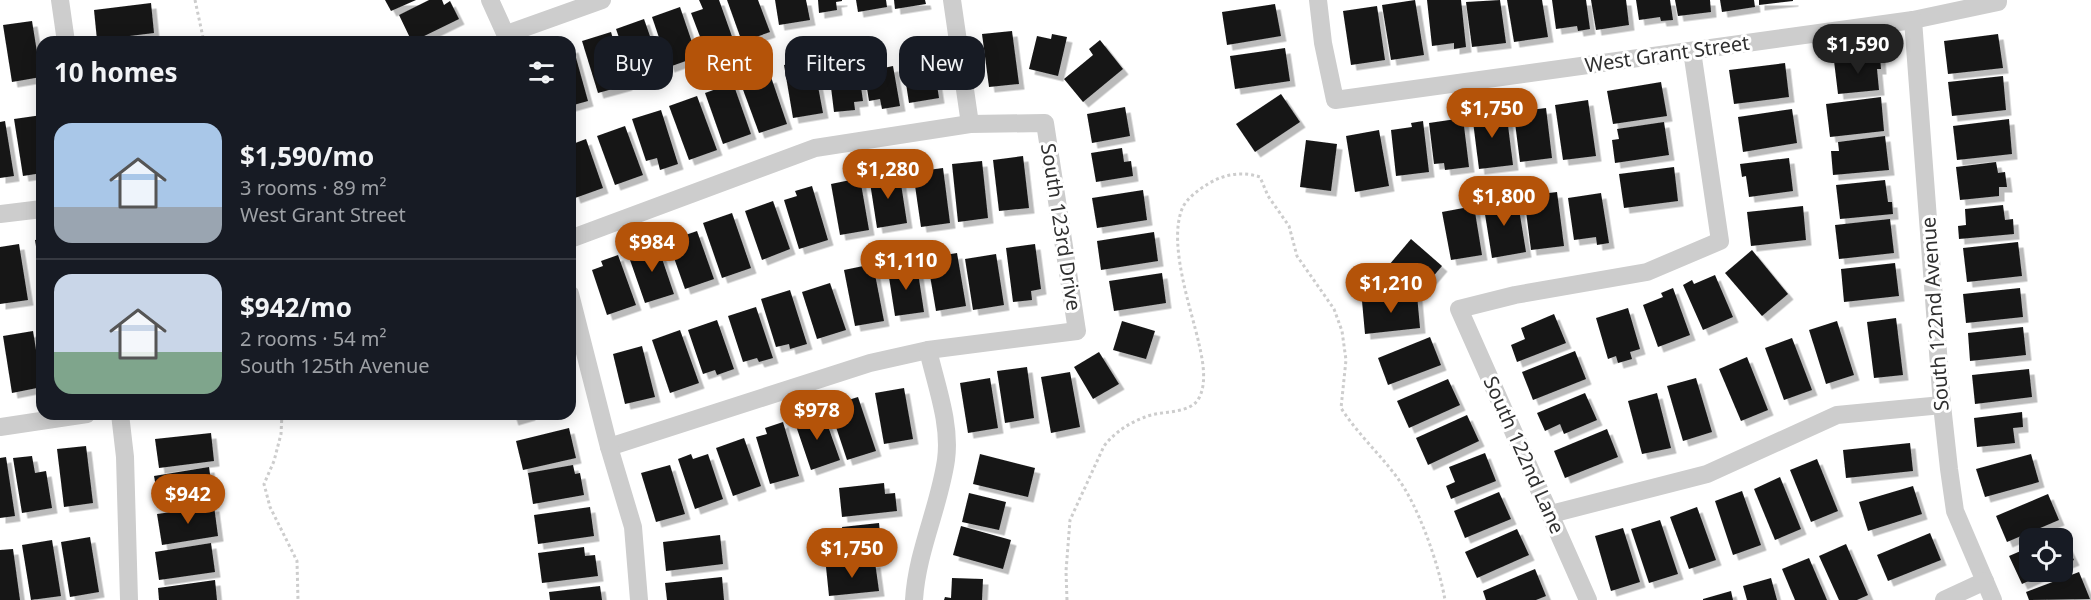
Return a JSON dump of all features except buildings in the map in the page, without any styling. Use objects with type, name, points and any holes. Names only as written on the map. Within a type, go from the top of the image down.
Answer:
[{"type":"street","points":[[60,0],[65,36]]},
{"type":"street","points":[[490,0],[507,36]]},
{"type":"street","points":[[513,36],[602,0]]},
{"type":"street","points":[[576,237],[815,148],[970,124],[952,0]]},
{"type":"street","name":"West Grant Street","points":[[1318,0],[1323,43],[1335,100],[1913,20],[1998,1]]},
{"type":"street","name":"South 122nd Avenue","points":[[1913,20],[1942,405],[1955,511],[1993,600]]},
{"type":"street","name":"South 122nd Lane","points":[[1588,600],[1459,309],[1515,295],[1647,272],[1720,241],[1692,51]]},
{"type":"street","name":"South 123rd Drive","points":[[927,350],[1077,331],[1045,123],[970,124]]},
{"type":"street","points":[[0,214],[36,210]]},
{"type":"street","points":[[576,318],[609,447],[633,527],[639,600]]},
{"type":"street","points":[[609,447],[870,363],[927,350],[947,432],[946,460],[916,572],[914,600]]},
{"type":"street","points":[[1551,514],[1707,474],[1837,415],[1942,405]]},
{"type":"street","points":[[0,427],[47,420]]},
{"type":"street","points":[[121,420],[125,457],[129,600]]},
{"type":"street","points":[[1944,600],[1985,581]]},
{"type":"path","points":[[195,0],[203,36]]},
{"type":"path","points":[[1067,600],[1066,571],[1070,520],[1104,446],[1112,436],[1144,417],[1189,408],[1198,401],[1203,389],[1203,361],[1179,257],[1178,227],[1182,208],[1194,194],[1210,183],[1227,176],[1246,173],[1260,177],[1268,196],[1289,226],[1297,256],[1334,309],[1342,331],[1346,360],[1341,408],[1398,478],[1433,555],[1445,600]]},
{"type":"path","points":[[281,420],[276,452],[264,484],[270,507],[297,561],[298,600]]}]
